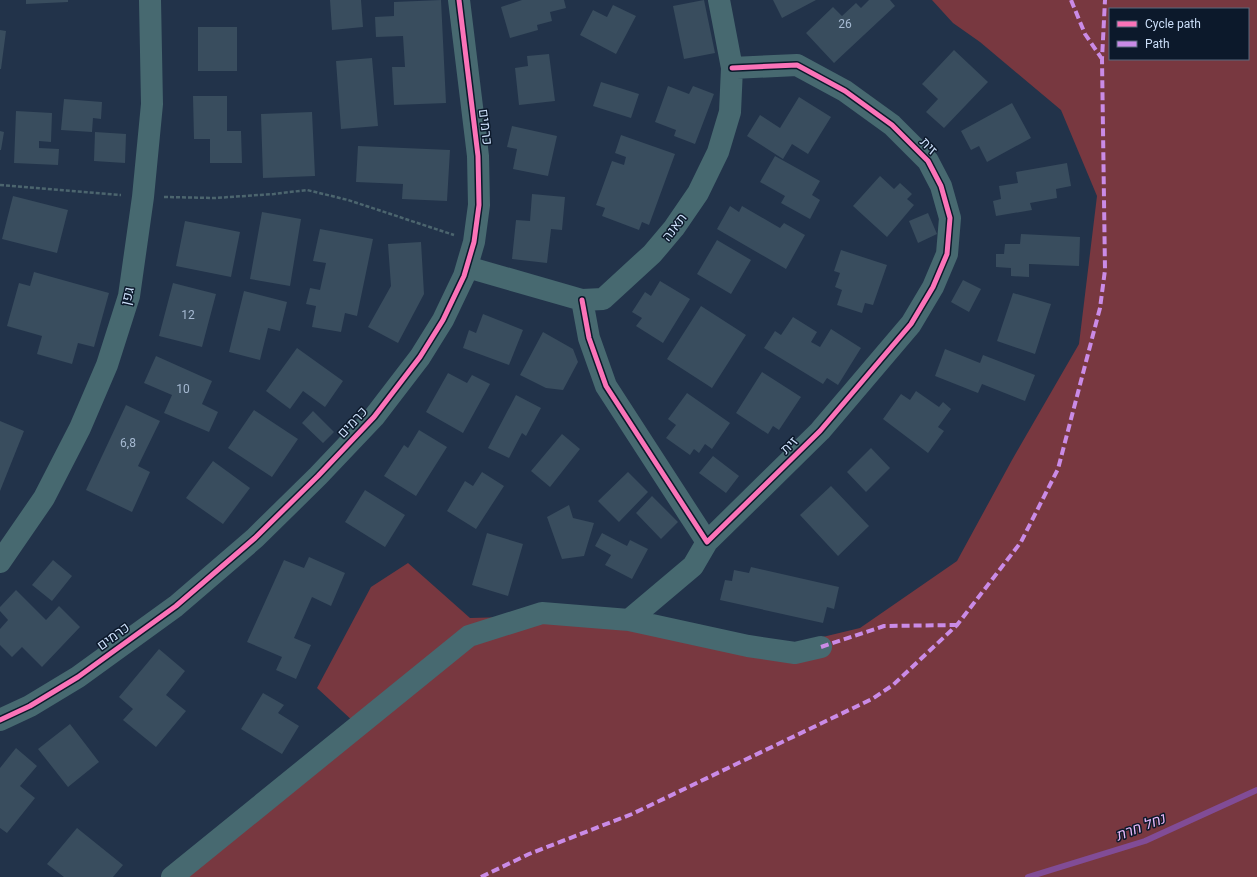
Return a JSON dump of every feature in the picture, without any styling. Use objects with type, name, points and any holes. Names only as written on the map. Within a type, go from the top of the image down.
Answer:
[{"type":"street","name":"גפן","points":[[0,562],[44,498],[80,428],[107,366],[129,296],[143,197],[152,104],[150,0]]},
{"type":"street","name":"כרמים","points":[[0,720],[30,706],[78,677],[176,606],[256,538],[374,417],[420,357],[443,320],[464,276],[474,242],[479,205],[478,156],[458,0]]},
{"type":"street","name":"תאנה","points":[[467,266],[582,300],[603,299],[652,254],[674,228],[698,194],[718,152],[730,112],[732,68],[719,0]]},
{"type":"street","name":"זית","points":[[629,620],[694,566],[707,542],[820,431],[911,324],[933,287],[947,254],[950,218],[940,186],[928,161],[892,125],[845,91],[797,65],[732,68]]},
{"type":"street","points":[[582,300],[589,338],[606,386],[707,542]]},
{"type":"street","points":[[172,877],[469,636],[542,613],[629,620],[748,646],[795,653],[821,647]]},
{"type":"path","points":[[0,185],[143,197],[215,198],[307,190],[348,200],[474,242]]},
{"type":"shaded area","points":[[932,0],[1257,0],[1257,877],[169,877],[354,722],[317,688],[371,587],[408,563],[470,618],[513,617],[777,648],[860,628],[957,561],[1012,460],[1079,344],[1097,196],[1061,110],[980,42],[953,23]]},
{"type":"building","points":[[26,0],[68,0],[68,2],[26,4]]},
{"type":"building","points":[[330,0],[361,0],[363,27],[332,30]]},
{"type":"building","points":[[441,0],[446,103],[394,105],[392,67],[405,67],[403,36],[376,37],[375,17],[394,16],[394,2]]},
{"type":"building","points":[[522,0],[564,0],[566,8],[550,12],[552,21],[537,25],[538,30],[510,38],[501,7]]},
{"type":"building","points":[[704,0],[715,53],[684,59],[673,6]]},
{"type":"building","points":[[773,0],[816,0],[782,18]]},
{"type":"building","points":[[869,0],[890,0],[895,6],[834,63],[806,33],[833,7],[842,16],[856,3],[861,8]]},
{"type":"building","points":[[613,5],[636,16],[616,54],[580,35],[593,10],[607,17]]},
{"type":"building","points":[[198,27],[237,27],[237,71],[198,71]]},
{"type":"building","points":[[0,30],[6,31],[1,69],[0,69]]},
{"type":"building","points":[[954,50],[988,82],[944,128],[926,112],[938,99],[922,84]]},
{"type":"building","points":[[549,54],[555,101],[519,105],[515,68],[528,66],[527,56]]},
{"type":"building","points":[[372,58],[378,126],[341,129],[336,61]]},
{"type":"building","points":[[601,82],[639,94],[631,118],[593,106]]},
{"type":"building","points":[[668,86],[689,94],[693,86],[714,94],[695,144],[674,136],[676,130],[655,122]]},
{"type":"building","points":[[193,96],[227,96],[227,131],[241,131],[242,163],[210,163],[210,139],[194,139]]},
{"type":"building","points":[[799,97],[831,117],[808,154],[792,144],[783,159],[747,136],[760,115],[780,128]]},
{"type":"building","points":[[64,99],[102,102],[101,119],[93,118],[92,132],[61,130]]},
{"type":"building","points":[[1012,103],[1031,138],[987,162],[979,146],[971,150],[961,131]]},
{"type":"building","points":[[16,111],[52,113],[51,142],[39,141],[39,148],[59,149],[58,165],[14,163]]},
{"type":"building","points":[[312,112],[315,176],[263,178],[261,114]]},
{"type":"building","points":[[512,126],[557,136],[548,176],[513,169],[517,149],[507,147]]},
{"type":"building","points":[[0,131],[4,132],[1,150],[0,150]]},
{"type":"building","points":[[95,132],[126,134],[125,163],[94,161]]},
{"type":"building","points":[[621,135],[675,154],[649,225],[642,222],[639,230],[602,216],[605,208],[596,205],[612,161],[624,165],[626,157],[615,153]]},
{"type":"building","points":[[358,146],[450,150],[447,201],[402,199],[403,184],[356,182]]},
{"type":"building","points":[[775,156],[820,181],[812,195],[820,200],[810,219],[781,203],[785,196],[760,182]]},
{"type":"building","points":[[1067,163],[1071,186],[1056,189],[1057,198],[1030,203],[1032,210],[996,216],[993,201],[1001,199],[999,186],[1018,183],[1016,172]]},
{"type":"building","points":[[880,176],[894,189],[900,183],[912,194],[907,199],[914,205],[887,237],[853,206]]},
{"type":"building","points":[[532,194],[565,197],[562,230],[551,229],[547,263],[512,259],[516,220],[530,221]]},
{"type":"building","points":[[13,196],[68,210],[57,253],[2,239]]},
{"type":"building","points":[[730,206],[739,212],[742,206],[780,228],[784,223],[805,235],[786,269],[717,229]]},
{"type":"building","points":[[262,212],[301,219],[290,286],[250,279]]},
{"type":"building","points":[[928,213],[937,234],[918,243],[909,221]]},
{"type":"building","points":[[185,221],[240,232],[231,277],[176,266]]},
{"type":"building","points":[[320,229],[373,239],[357,316],[345,313],[341,332],[312,327],[316,306],[306,304],[310,288],[320,290],[326,263],[313,261]]},
{"type":"building","points":[[1021,234],[1080,237],[1079,266],[1029,264],[1029,277],[1011,276],[1011,268],[996,267],[996,254],[1004,254],[1005,244],[1020,244]]},
{"type":"building","points":[[717,240],[751,260],[731,294],[697,274]]},
{"type":"building","points":[[421,242],[424,294],[398,343],[368,327],[391,286],[388,244]]},
{"type":"building","points":[[841,250],[887,265],[873,305],[865,303],[862,313],[837,305],[842,290],[835,287],[840,273],[834,271]]},
{"type":"building","points":[[34,272],[109,293],[94,347],[78,343],[72,364],[37,354],[42,336],[7,326],[19,283],[30,286]]},
{"type":"building","points":[[963,280],[981,289],[969,312],[951,302]]},
{"type":"building","points":[[660,281],[690,299],[663,343],[636,326],[642,318],[632,312],[645,292],[651,296]]},
{"type":"building","points":[[173,283],[216,294],[202,347],[159,336]]},
{"type":"building","points":[[244,291],[287,302],[280,331],[268,328],[260,360],[229,352]]},
{"type":"building","points":[[1013,293],[1051,304],[1035,354],[997,341]]},
{"type":"building","points":[[701,306],[746,335],[712,388],[667,359]]},
{"type":"building","points":[[483,314],[523,330],[509,365],[463,348],[469,330],[476,333]]},
{"type":"building","points":[[793,317],[817,332],[811,342],[820,347],[831,329],[861,348],[838,385],[827,378],[823,384],[764,348],[775,331],[781,335]]},
{"type":"building","points":[[543,332],[573,349],[578,362],[563,390],[546,388],[520,375]]},
{"type":"building","points":[[297,348],[343,381],[325,407],[303,391],[290,409],[266,391]]},
{"type":"building","points":[[945,349],[980,363],[983,355],[1035,375],[1025,401],[982,384],[978,393],[935,376]]},
{"type":"building","points":[[156,356],[212,381],[202,404],[218,412],[209,432],[164,413],[172,395],[144,383]]},
{"type":"building","points":[[762,372],[801,397],[779,430],[773,426],[768,434],[736,413]]},
{"type":"building","points":[[448,373],[467,383],[472,375],[490,384],[463,433],[426,412]]},
{"type":"building","points":[[916,391],[939,407],[943,402],[951,409],[938,427],[944,431],[928,453],[883,419],[901,394],[910,400]]},
{"type":"building","points":[[687,393],[730,423],[712,449],[705,444],[699,453],[694,449],[690,455],[666,438],[676,425],[668,419]]},
{"type":"building","points":[[516,395],[541,408],[526,436],[522,433],[509,458],[488,448]]},
{"type":"building","points":[[126,405],[160,421],[138,466],[150,472],[132,512],[86,490]]},
{"type":"building","points":[[254,410],[298,439],[272,477],[228,448]]},
{"type":"building","points":[[313,411],[334,432],[323,443],[302,423]]},
{"type":"building","points":[[0,421],[24,431],[0,491]]},
{"type":"building","points":[[419,430],[447,447],[416,496],[384,476],[404,445],[408,448]]},
{"type":"building","points":[[562,434],[580,449],[550,487],[531,471]]},
{"type":"building","points":[[871,448],[890,468],[866,492],[847,472]]},
{"type":"building","points":[[713,456],[739,476],[726,493],[699,473]]},
{"type":"building","points":[[213,461],[250,488],[223,524],[186,498]]},
{"type":"building","points":[[482,472],[504,486],[476,529],[447,511],[465,481],[473,486]]},
{"type":"building","points":[[628,472],[648,492],[619,522],[598,501]]},
{"type":"building","points":[[831,486],[869,526],[838,556],[800,515]]},
{"type":"building","points":[[365,490],[405,515],[385,547],[345,522]]},
{"type":"building","points":[[652,496],[678,522],[661,539],[636,513]]},
{"type":"building","points":[[569,505],[573,518],[594,523],[584,556],[562,559],[547,517]]},
{"type":"building","points":[[487,533],[523,544],[508,596],[472,585]]},
{"type":"building","points":[[602,533],[627,546],[630,540],[648,549],[632,579],[605,565],[611,555],[595,546]]},
{"type":"building","points":[[309,557],[345,573],[331,606],[312,597],[294,638],[311,645],[296,679],[276,670],[282,657],[247,642],[284,560],[304,568]]},
{"type":"building","points":[[53,560],[72,576],[52,601],[32,585]]},
{"type":"building","points":[[751,567],[839,587],[834,609],[827,607],[823,623],[720,600],[725,580],[732,581],[734,570],[749,573]]},
{"type":"building","points":[[16,590],[46,620],[59,606],[80,627],[42,667],[22,647],[12,657],[0,645],[0,629],[8,620],[0,611],[0,607]]},
{"type":"building","points":[[159,649],[185,671],[166,695],[186,711],[156,747],[123,720],[133,709],[119,697]]},
{"type":"building","points":[[263,693],[284,705],[278,713],[299,726],[282,754],[241,729]]},
{"type":"building","points":[[70,724],[99,762],[68,787],[38,749]]},
{"type":"building","points":[[16,748],[37,766],[20,786],[35,798],[7,833],[0,828],[0,768]]},
{"type":"building","points":[[77,828],[123,865],[113,877],[64,877],[47,864]]},
{"type":"waterway","name":"נחל חרת","points":[[1028,877],[1145,841],[1257,790]]},
{"type":"marked path","points":[[1071,0],[1085,34],[1102,59]]},
{"type":"marked path","points":[[481,877],[529,854],[632,814],[872,699],[893,685],[957,625],[1021,542],[1058,469],[1100,308],[1105,270],[1102,59],[1105,0]]},
{"type":"marked path","points":[[821,647],[884,626],[957,625]]},
{"type":"cycle path","points":[[0,720],[30,706],[78,677],[176,606],[255,538],[318,476],[374,417],[420,357],[443,320],[464,276],[474,242],[479,205],[478,156],[459,0]]},
{"type":"cycle path","points":[[582,300],[589,338],[606,386],[707,542],[820,431],[911,324],[933,287],[947,254],[950,218],[941,186],[928,161],[892,125],[845,91],[797,65],[732,68]]}]
